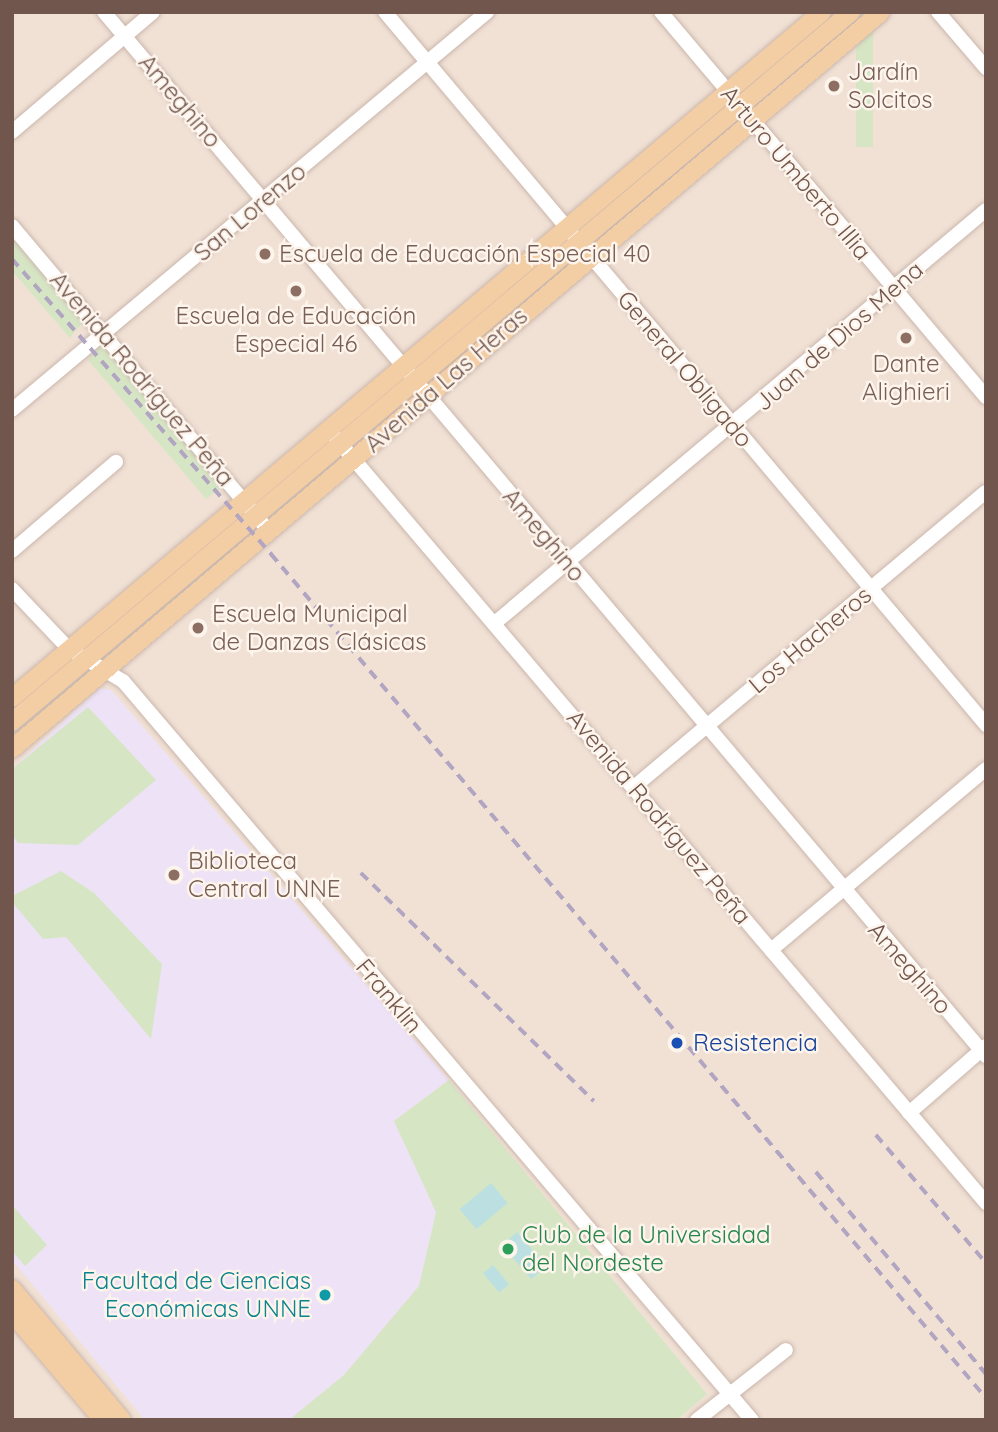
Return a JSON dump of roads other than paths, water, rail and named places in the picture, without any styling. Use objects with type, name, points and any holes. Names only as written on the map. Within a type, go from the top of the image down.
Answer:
[{"type":"main road","name":"Avenida Las Heras","points":[[12,749],[428,396],[584,250],[822,12]]},
{"type":"main road","name":"Avenida Las Heras","points":[[12,722],[410,375],[565,228],[851,12]]},
{"type":"main road","name":"Avenida Las Heras","points":[[410,375],[584,250],[751,119],[881,12]]},
{"type":"main road","name":"Avenida Las Heras","points":[[12,698],[69,649],[252,510]]},
{"type":"main road","points":[[12,1289],[122,1420]]},
{"type":"main road","points":[[12,1313],[103,1420]]},
{"type":"street","name":"Ameghino","points":[[104,12],[843,889],[984,1051]]},
{"type":"street","points":[[12,132],[153,12]]},
{"type":"street","name":"General Obligado","points":[[384,12],[986,725]]},
{"type":"street","name":"San Lorenzo","points":[[12,410],[486,12]]},
{"type":"street","name":"Arturo Umberto Illia","points":[[661,12],[986,397]]},
{"type":"street","points":[[938,12],[986,68]]},
{"type":"street","name":"Juan de Dios Mena","points":[[496,622],[733,427],[986,209]]},
{"type":"street","name":"Avenida Rodríguez Peña","points":[[12,226],[270,532]]},
{"type":"street","name":"Avenida Rodríguez Peña","points":[[336,438],[496,622],[986,1203]]},
{"type":"street","points":[[12,551],[116,462]]},
{"type":"street","name":"Los Hacheros","points":[[634,788],[986,492]]},
{"type":"street","name":"Franklin","points":[[12,589],[69,649],[108,668],[752,1420]]},
{"type":"street","points":[[771,950],[986,769]]},
{"type":"street","points":[[909,1113],[984,1051]]},
{"type":"street","points":[[697,1420],[729,1392],[786,1350]]},
{"type":"water","points":[[491,1183],[508,1203],[476,1229],[460,1209]]},
{"type":"water","points":[[517,1232],[547,1266],[531,1279],[502,1245]]},
{"type":"water","points":[[493,1265],[509,1284],[499,1293],[483,1273]]},
{"type":"railway","points":[[12,259],[271,554],[986,1398]]},
{"type":"railway","points":[[361,873],[594,1101]]},
{"type":"railway","points":[[876,1135],[986,1263]]},
{"type":"railway","points":[[816,1172],[986,1374]]},
{"type":"place","name":"Jardín Solcitos","points":[[834,86]]},
{"type":"place","name":"Escuela de Educación Especial 40","points":[[265,254]]},
{"type":"place","name":"Escuela de Educación Especial 46","points":[[296,291]]},
{"type":"place","name":"Dante Alighieri","points":[[906,338]]},
{"type":"place","name":"Escuela Municipal de Danzas Clásicas","points":[[198,628]]},
{"type":"place","name":"Biblioteca Central UNNE","points":[[174,875]]},
{"type":"place","name":"Resistencia","points":[[677,1043]]},
{"type":"place","name":"Club de la Universidad del Nordeste","points":[[508,1249]]},
{"type":"place","name":"Facultad de Ciencias Económicas UNNE","points":[[325,1295]]}]
